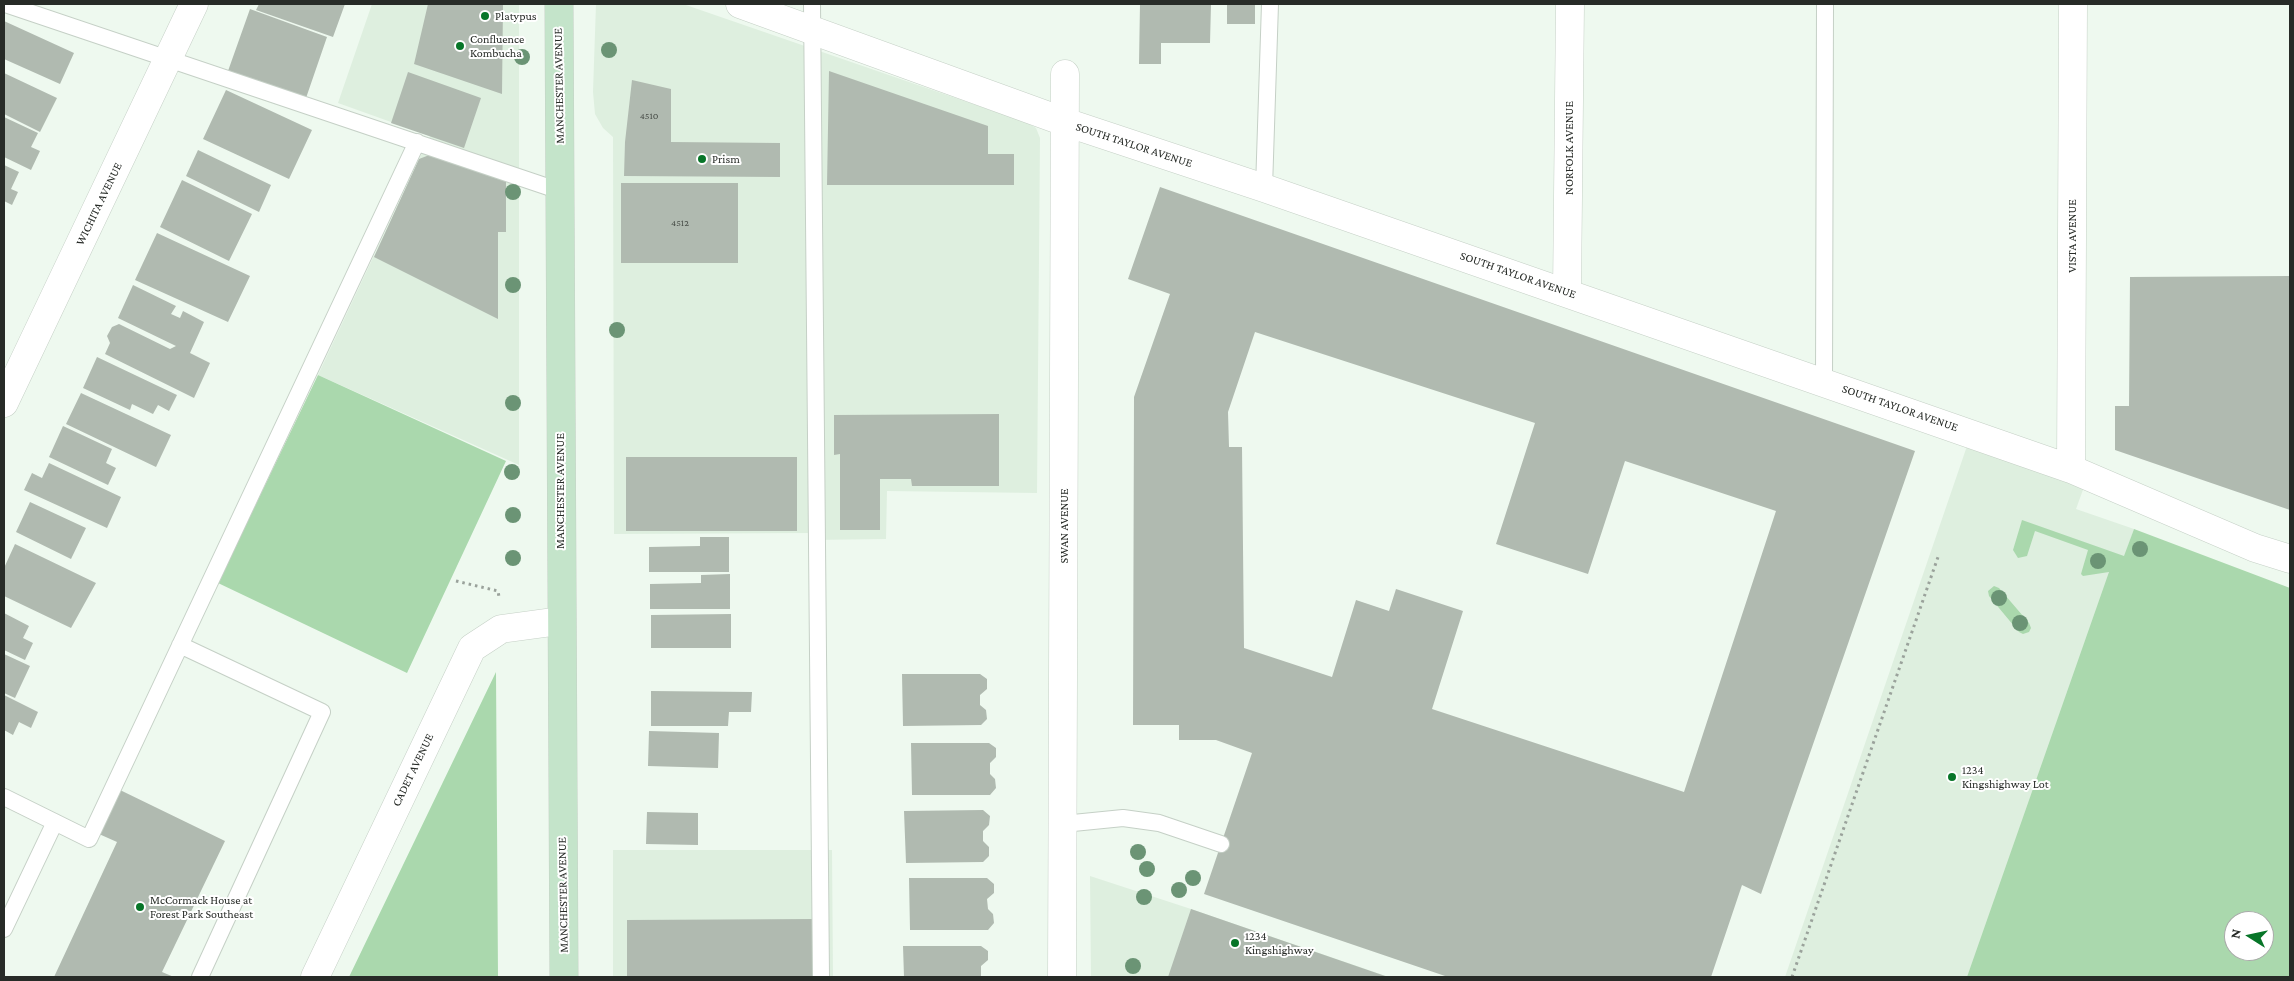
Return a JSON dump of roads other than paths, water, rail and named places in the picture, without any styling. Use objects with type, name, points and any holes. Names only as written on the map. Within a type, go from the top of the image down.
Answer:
[{"type":"main road","name":"MANCHESTER AVENUE","points":[[558,4],[560,621],[564,977]]},
{"type":"street","name":"WICHITA AVENUE","points":[[4,403],[194,4]]},
{"type":"street","name":"SOUTH TAYLOR AVENUE","points":[[740,4],[812,16],[1066,122],[1567,292],[2071,469],[2255,548],[2290,559]]},
{"type":"street","name":"NORFOLK AVENUE","points":[[1567,292],[1570,4]]},
{"type":"street","name":"VISTA AVENUE","points":[[2071,469],[2073,4]]},
{"type":"street","name":"SWAN AVENUE","points":[[1062,977],[1065,74]]},
{"type":"street","name":"CADET AVENUE","points":[[314,977],[472,648],[501,629],[560,621]]},
{"type":"lane","points":[[5,4],[560,191]]},
{"type":"lane","points":[[1264,188],[1270,4]]},
{"type":"lane","points":[[1824,382],[1825,4]]},
{"type":"lane","points":[[812,16],[821,977]]},
{"type":"lane","points":[[4,797],[89,839],[417,142]]},
{"type":"lane","points":[[180,646],[322,712],[200,977]]},
{"type":"lane","points":[[1063,824],[1123,818],[1159,822],[1221,844]]},
{"type":"lane","points":[[4,929],[55,822]]},
{"type":"place","name":"Platypus","points":[[485,16]]},
{"type":"place","name":"Confluence Kombucha","points":[[460,46]]},
{"type":"place","name":"Prism","points":[[702,159]]},
{"type":"place","name":"1234 Kingshighway Lot","points":[[1952,777]]},
{"type":"place","name":"McCormack House at Forest Park Southeast","points":[[140,907]]},
{"type":"place","name":"1234 Kingshighway","points":[[1235,943]]}]
